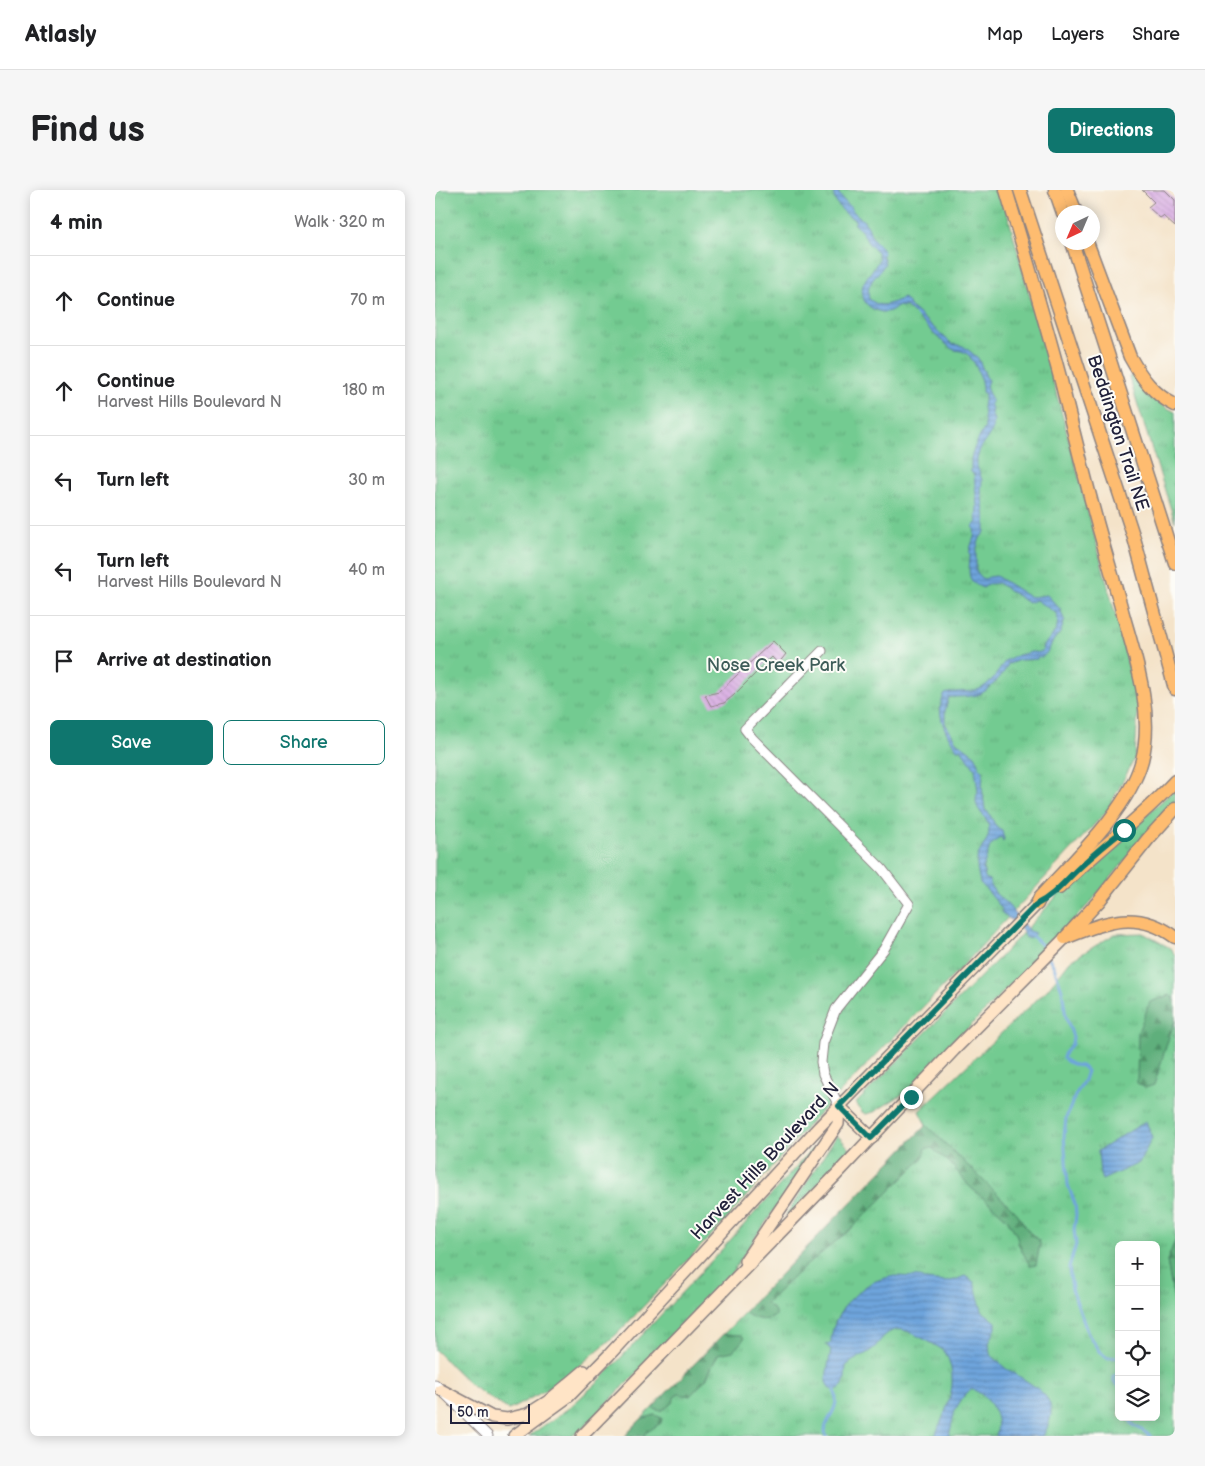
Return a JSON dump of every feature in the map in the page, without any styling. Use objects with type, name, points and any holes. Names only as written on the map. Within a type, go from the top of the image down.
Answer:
[{"type":"main road","points":[[1006,190],[1132,644],[1142,691],[1145,727],[1142,759],[1138,773],[1129,790],[1105,824],[1040,897],[1037,904]]},
{"type":"main road","name":"Beddington Trail NE","points":[[1020,190],[1134,538],[1175,689]]},
{"type":"main road","points":[[1055,190],[1060,205]]},
{"type":"main road","points":[[1067,190],[1073,205]]},
{"type":"main road","name":"Beddington Trail NE","points":[[1075,250],[1175,563]]},
{"type":"main road","points":[[1090,250],[1130,357],[1138,372],[1147,384],[1175,405]]},
{"type":"main road","points":[[1037,904],[1047,900],[1093,855],[1143,813],[1175,781]]},
{"type":"main road","points":[[582,1436],[954,1050],[1065,938],[1098,902],[1175,809]]},
{"type":"main road","name":"Harvest Hills Boulevard N","points":[[513,1436],[569,1396],[839,1106],[1037,904]]},
{"type":"main road","points":[[1065,938],[1111,922],[1134,920],[1155,926],[1175,937]]},
{"type":"main road","points":[[839,1106],[871,1138]]},
{"type":"main road","points":[[725,1289],[838,1124],[839,1106]]},
{"type":"main road","points":[[438,1387],[492,1417],[517,1418],[528,1414],[540,1406],[590,1367],[605,1359]]},
{"type":"street","points":[[822,651],[745,729],[882,869],[909,904],[884,949],[836,1009],[823,1043],[821,1062],[823,1074],[839,1106]]},
{"type":"street","points":[[438,1387],[488,1436]]},
{"type":"green space","name":"Nose Creek Park","points":[[435,190],[1001,190],[1123,643],[1138,708],[1135,758],[1107,811],[961,968],[812,1121],[723,1223],[618,1333],[559,1383],[509,1410],[473,1387],[435,1350]]},
{"type":"green space","points":[[1134,375],[1152,396],[1162,405],[1175,412],[1175,522],[1129,377]]},
{"type":"green space","points":[[1175,789],[1175,801],[1090,903],[906,1092],[874,1112],[866,1114],[862,1112],[856,1103],[1001,956],[1060,893]]},
{"type":"green space","points":[[1143,933],[1172,949],[1175,957],[1175,1241],[1167,1261],[1175,1306],[1175,1436],[625,1436],[926,1125],[919,1111],[1047,990],[1070,961],[1115,934]]},
{"type":"green space","points":[[1170,995],[1175,1000],[1175,1021],[1154,1085],[1145,1088],[1137,1083],[1138,1032],[1150,1002]]},
{"type":"green space","points":[[926,1125],[1017,1213],[1029,1232],[1039,1240],[1036,1265],[1030,1266],[1008,1220],[971,1188],[949,1162],[932,1148],[926,1148],[924,1156],[917,1164],[852,1228],[802,1269],[766,1303],[775,1311],[775,1316],[759,1319],[751,1317],[744,1312]]},
{"type":"green space","points":[[837,1135],[851,1150],[789,1215],[786,1215]]},
{"type":"green space","points":[[813,1148],[815,1150],[724,1284],[581,1430],[572,1436],[529,1436],[569,1408],[601,1379]]},
{"type":"green space","points":[[1175,1241],[1175,1306],[1167,1261]]},
{"type":"green space","points":[[723,1334],[742,1335],[744,1339],[733,1351],[718,1354],[706,1379],[690,1396],[679,1394],[675,1396],[671,1404],[660,1411],[652,1408]]},
{"type":"green space","points":[[655,1415],[662,1418],[661,1423],[644,1434],[644,1436],[625,1436],[641,1419]]},
{"type":"water","points":[[834,190],[838,190],[843,200],[865,222],[872,237],[881,247],[884,254],[882,255],[885,263],[871,283],[868,293],[869,299],[882,305],[904,298],[913,309],[952,344],[963,346],[978,358],[988,381],[986,387],[992,401],[990,403],[991,413],[994,420],[993,429],[980,449],[977,459],[977,466],[982,480],[981,491],[985,532],[980,538],[976,550],[976,572],[981,578],[985,579],[996,576],[1028,596],[1047,595],[1060,609],[1065,622],[1061,632],[1041,658],[1008,663],[1001,676],[984,692],[973,696],[949,697],[945,711],[945,723],[956,741],[975,755],[979,767],[983,771],[982,787],[985,810],[989,813],[996,827],[1002,831],[1004,839],[1003,841],[1000,837],[990,846],[983,868],[985,878],[989,880],[996,894],[1008,905],[1029,931],[1035,933],[1030,939],[1025,937],[1019,927],[1002,913],[1001,907],[980,883],[977,859],[989,834],[988,825],[976,803],[978,791],[975,769],[961,749],[957,749],[947,734],[941,717],[941,705],[945,694],[973,691],[983,687],[992,680],[1008,659],[1014,656],[1042,651],[1056,630],[1057,614],[1036,600],[1028,603],[998,583],[989,584],[983,588],[971,580],[969,572],[970,552],[974,536],[973,526],[977,522],[977,506],[974,474],[971,472],[971,459],[985,428],[983,407],[985,394],[982,392],[980,376],[975,364],[968,355],[963,351],[952,349],[906,306],[897,306],[890,311],[882,312],[871,308],[866,303],[863,297],[863,286],[879,259],[877,252],[854,223],[856,222],[855,220],[843,211],[837,203]]},
{"type":"water","points":[[1146,1121],[1152,1138],[1139,1163],[1102,1180],[1098,1151]]},
{"type":"water","points":[[894,1276],[920,1277],[926,1280],[945,1282],[965,1276],[974,1282],[982,1311],[996,1322],[996,1328],[989,1343],[990,1354],[1005,1368],[1034,1386],[1047,1398],[1051,1414],[1049,1424],[1043,1436],[996,1436],[997,1421],[993,1408],[984,1396],[971,1389],[963,1397],[955,1410],[949,1436],[935,1436],[951,1392],[952,1377],[950,1364],[944,1351],[907,1331],[896,1330],[889,1332],[872,1350],[846,1366],[844,1383],[839,1389],[830,1389],[826,1378],[831,1350],[826,1344],[831,1343],[837,1318],[861,1290],[874,1282]]},
{"type":"building","points":[[1142,190],[1165,190],[1175,200],[1175,227],[1163,216],[1160,218],[1148,207],[1154,202]]},
{"type":"building","points":[[773,641],[786,654],[778,664],[772,657],[733,696],[724,703],[711,706],[705,695],[719,692]]},
{"type":"waterway","points":[[1031,935],[1042,945],[1046,953]]},
{"type":"waterway","points":[[1049,958],[1062,990],[1066,1017],[1073,1037],[1072,1044],[1065,1052],[1063,1058],[1067,1062],[1082,1066],[1087,1071],[1066,1118],[1064,1136],[1068,1185],[1075,1204],[1076,1215],[1074,1230],[1076,1244],[1069,1268],[1072,1289],[1088,1334],[1099,1351],[1107,1358],[1115,1357]]},
{"type":"waterway","points":[[1115,1376],[1115,1383]]},
{"type":"waterway","points":[[826,1436],[825,1428],[836,1404],[835,1390]]},
{"type":"waterway","points":[[1131,1421],[1132,1424],[1151,1436]]},
{"type":"route","points":[[911,1097],[871,1138],[839,1106],[1037,904],[1047,900],[1079,868],[1124,830]]}]
